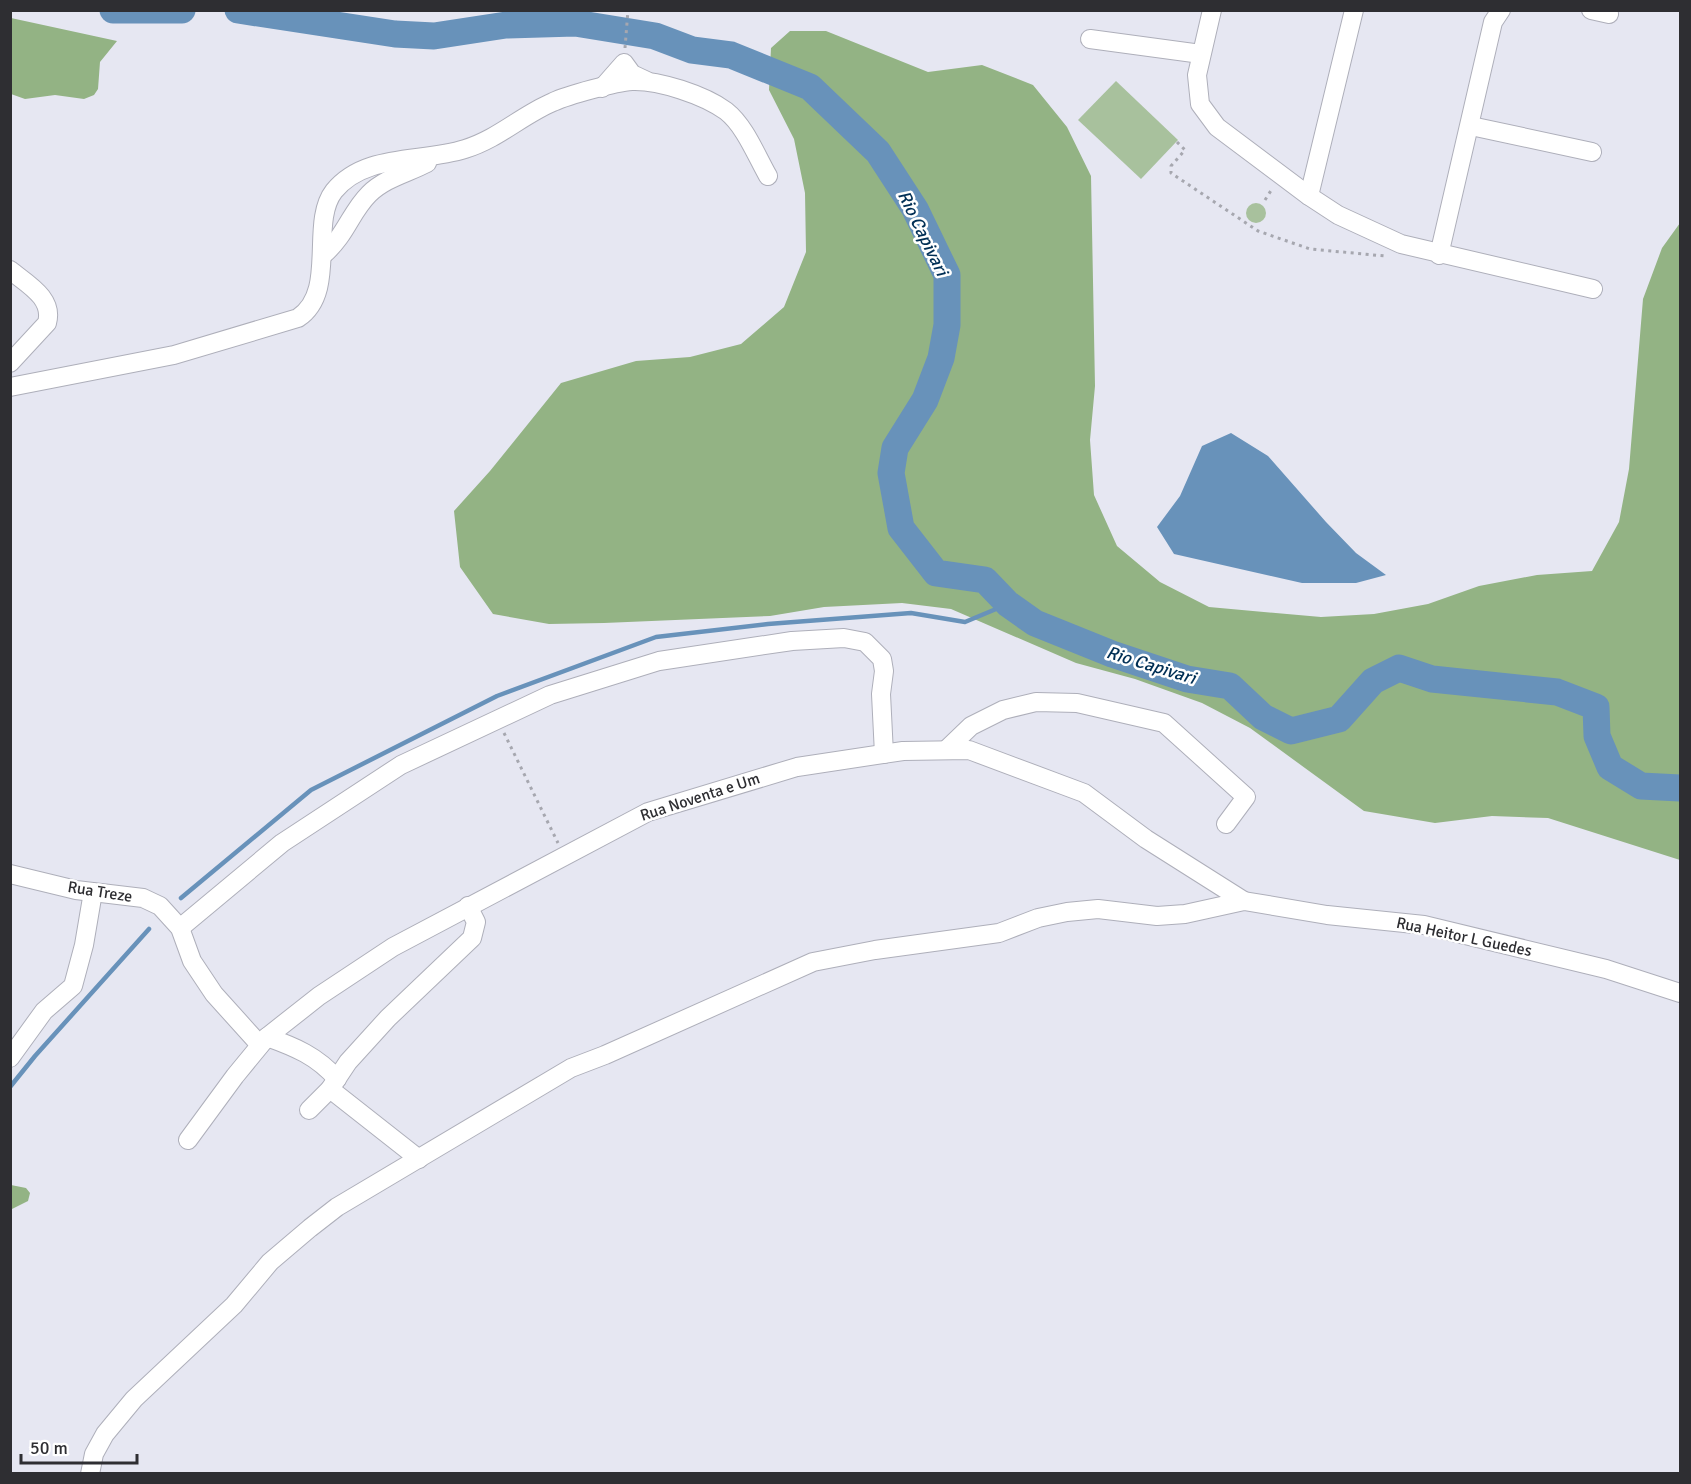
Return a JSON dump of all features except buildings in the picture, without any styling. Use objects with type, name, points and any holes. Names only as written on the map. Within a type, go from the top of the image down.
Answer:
[{"type":"street","points":[[1212,10],[1200,54],[1197,93],[1206,116],[1217,127],[1309,196],[1370,230],[1401,244],[1439,255],[1593,289]]},
{"type":"street","points":[[1309,196],[1354,10]]},
{"type":"street","points":[[1439,255],[1471,126],[1493,22],[1501,10]]},
{"type":"street","points":[[1090,39],[1200,54]]},
{"type":"street","points":[[602,88],[624,63],[632,74],[647,81],[701,96],[727,112],[747,138],[768,176]]},
{"type":"street","points":[[323,255],[339,241],[368,195],[389,179],[442,156],[495,138],[552,102],[629,81],[647,81]]},
{"type":"street","points":[[1471,126],[1592,152]]},
{"type":"street","points":[[10,387],[174,355],[298,318],[313,303],[323,255],[324,220],[332,193],[350,175],[370,165],[442,156]]},
{"type":"street","points":[[10,270],[44,299],[49,315],[47,323],[10,363]]},
{"type":"street","points":[[419,1159],[333,1084],[304,1050],[264,1041],[213,994],[192,961],[180,928],[282,843],[401,765],[496,718],[550,695],[659,661],[781,643],[844,638],[865,642],[882,659],[884,754]]},
{"type":"street","points":[[946,750],[971,726],[1003,710],[1036,702],[1077,703],[1164,723],[1246,797],[1226,824]]},
{"type":"street","name":"Rua Noventa e Um","points":[[188,1140],[264,1041],[319,996],[393,947],[648,812],[797,767],[884,754],[969,750],[1084,793],[1146,839],[1244,901]]},
{"type":"street","name":"Rua Treze","points":[[10,874],[93,892],[142,898],[160,906],[180,928]]},
{"type":"street","points":[[10,1058],[44,1011],[73,986],[84,945],[93,892]]},
{"type":"street","points":[[90,1473],[94,1454],[105,1434],[134,1399],[234,1305],[270,1263],[337,1206],[571,1068],[813,962],[875,950],[999,933],[1038,918],[1067,912],[1098,909],[1157,916],[1185,914],[1244,901]]},
{"type":"street","name":"Rua Heitor L Guedes","points":[[1244,901],[1327,915],[1424,925],[1606,969],[1680,993]]},
{"type":"street","points":[[309,1110],[388,1018],[472,938],[477,922],[468,906]]},
{"type":"path","points":[[624,63],[628,10]]},
{"type":"path","points":[[1176,142],[1185,150],[1171,166],[1171,173],[1258,231],[1310,249],[1374,257],[1390,255]]},
{"type":"path","points":[[1265,200],[1273,188]]},
{"type":"path","points":[[496,718],[564,855]]},
{"type":"green space","points":[[11,18],[117,41],[100,62],[98,89],[94,95],[84,99],[55,95],[25,99],[11,94]]},
{"type":"green space","points":[[790,31],[826,31],[928,72],[982,65],[1033,85],[1067,127],[1091,176],[1095,386],[1090,440],[1094,495],[1117,546],[1160,582],[1209,607],[1321,617],[1374,614],[1428,604],[1479,586],[1537,575],[1592,571],[1619,522],[1629,469],[1643,299],[1662,248],[1680,223],[1680,860],[1548,818],[1492,816],[1435,823],[1364,811],[1250,728],[1202,703],[1135,679],[1076,663],[951,609],[902,603],[824,607],[770,616],[549,624],[493,614],[460,567],[454,511],[490,471],[561,383],[636,361],[690,357],[741,344],[784,307],[806,252],[805,193],[794,139],[769,90],[771,48]]},
{"type":"green space","points":[[1116,81],[1178,140],[1141,179],[1078,120]]},
{"type":"green space","points":[[1256,203],[1263,206],[1266,213],[1263,220],[1256,223],[1249,220],[1246,213],[1249,206]]},
{"type":"green space","points":[[11,1185],[26,1188],[30,1193],[28,1201],[12,1209],[11,1215]]},
{"type":"water","points":[[1231,433],[1268,456],[1356,553],[1386,575],[1356,583],[1302,583],[1174,554],[1157,527],[1180,496],[1202,446]]},
{"type":"waterway","name":"Rio Capivari","points":[[113,10],[182,10]]},
{"type":"waterway","name":"Rio Capivari","points":[[238,10],[395,34],[434,36],[506,25],[575,23],[655,36],[692,50],[731,55],[810,87],[878,152],[915,209],[947,275],[947,325],[941,358],[925,400],[895,448],[891,473],[901,528],[936,573],[985,580],[1008,604],[1035,623],[1112,654],[1187,679],[1230,686],[1263,717],[1291,731],[1339,719],[1373,681],[1399,668],[1432,679],[1557,692],[1596,707],[1597,736],[1610,767],[1641,786],[1680,788]]},
{"type":"waterway","points":[[181,898],[311,790],[497,696],[656,637],[768,624],[911,613],[965,622],[1008,604]]},
{"type":"waterway","points":[[10,1087],[149,929]]}]
